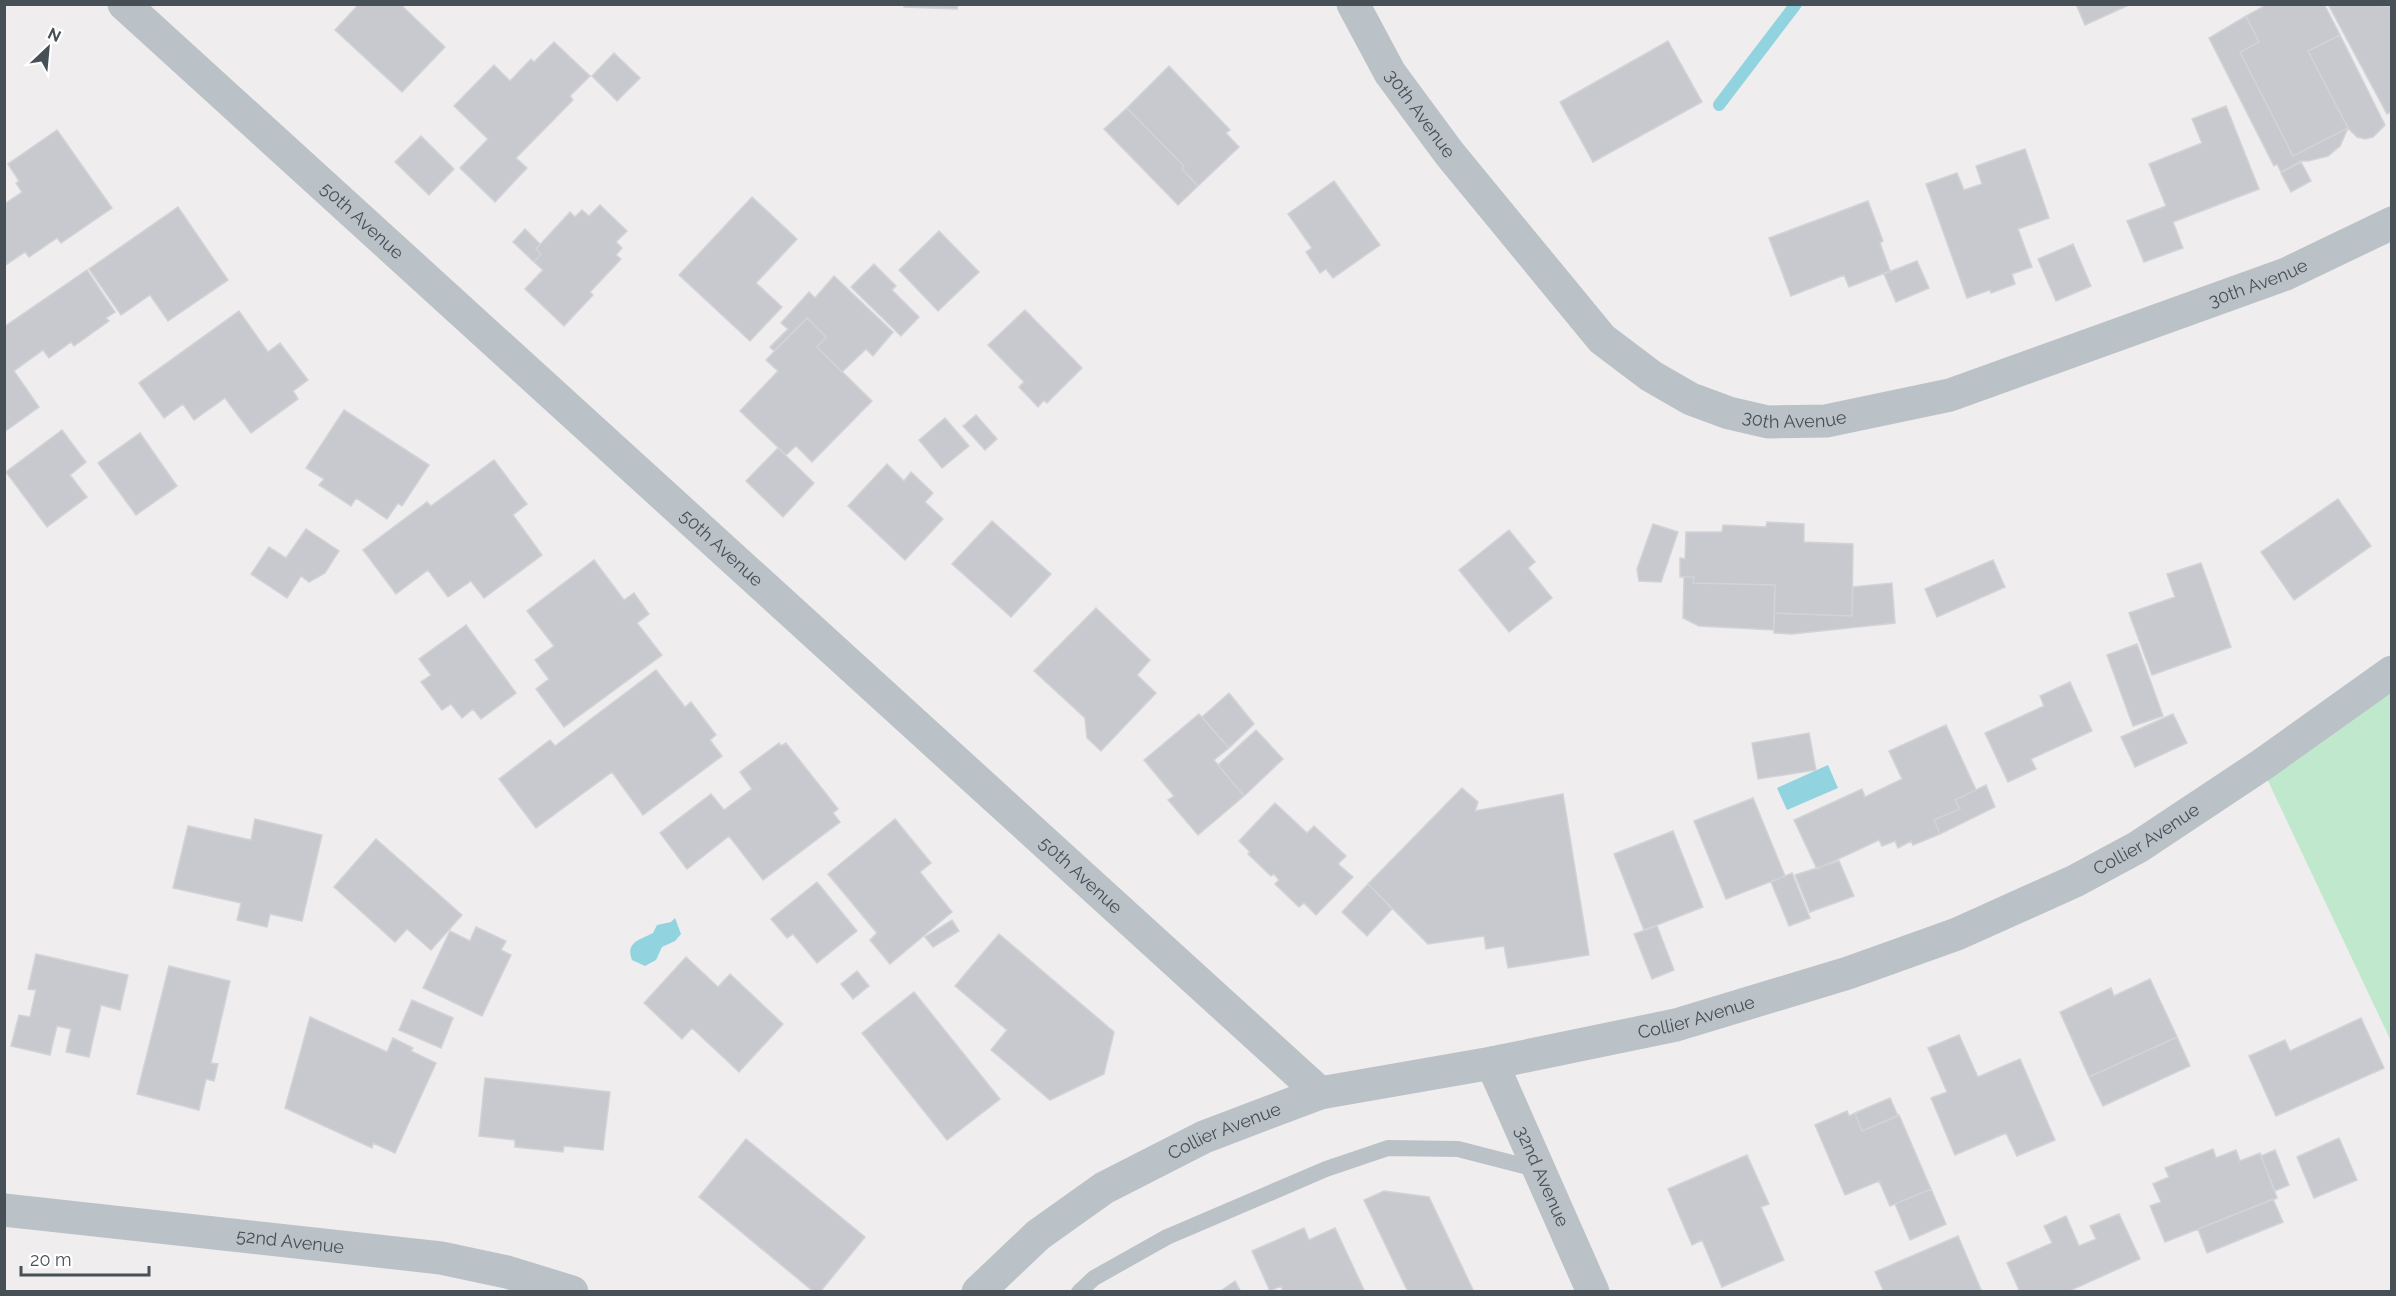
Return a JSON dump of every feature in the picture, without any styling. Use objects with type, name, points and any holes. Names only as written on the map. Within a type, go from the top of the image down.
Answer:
[{"type":"street","name":"30th Avenue","points":[[1353,4],[1390,73],[1449,153],[1602,339],[1651,376],[1691,399],[1729,413],[1768,422],[1826,421],[1950,395],[2286,274],[2391,223]]},
{"type":"street","name":"50th Avenue","points":[[124,5],[1320,1093]]},
{"type":"street","name":"Collier Avenue","points":[[978,1292],[1038,1235],[1104,1188],[1204,1137],[1320,1093],[1492,1063],[1676,1025],[1848,973],[1957,934],[2075,881],[2138,847],[2263,764],[2391,672]]},
{"type":"street","name":"32nd Avenue","points":[[1492,1063],[1593,1292]]},
{"type":"street","name":"52nd Avenue","points":[[4,1210],[441,1258],[507,1272],[572,1292]]},
{"type":"lane","points":[[1079,1292],[1094,1278],[1167,1236],[1326,1169],[1388,1148],[1458,1149],[1541,1170]]},
{"type":"green space","points":[[2391,670],[2391,1041],[2260,764]]},
{"type":"water","points":[[1828,765],[1838,788],[1787,810],[1777,788]]},
{"type":"water","points":[[675,918],[681,934],[675,941],[662,947],[656,960],[645,966],[632,960],[630,949],[635,942],[653,933],[657,925],[671,922]]},
{"type":"building","points":[[359,4],[400,4],[445,47],[402,92],[335,30]]},
{"type":"building","points":[[904,4],[958,4],[957,9],[904,7]]},
{"type":"building","points":[[2076,4],[2131,4],[2085,25]]},
{"type":"building","points":[[2268,4],[2324,4],[2340,35],[2308,51],[2348,128],[2293,156],[2240,52],[2259,42],[2246,16]]},
{"type":"building","points":[[2328,4],[2392,6],[2392,111],[2387,114]]},
{"type":"building","points":[[2246,16],[2259,42],[2240,52],[2293,156],[2348,128],[2340,146],[2328,156],[2301,161],[2281,172],[2277,164],[2274,166],[2209,38]]},
{"type":"building","points":[[2340,35],[2385,125],[2373,137],[2365,139],[2357,137],[2348,128],[2308,51]]},
{"type":"building","points":[[1668,41],[1702,102],[1593,162],[1560,102]]},
{"type":"building","points":[[554,42],[590,76],[570,96],[573,100],[516,158],[527,168],[495,202],[460,168],[488,139],[454,106],[494,65],[510,81],[531,59],[534,62]]},
{"type":"building","points":[[614,53],[640,78],[617,101],[592,76]]},
{"type":"building","points":[[1169,66],[1230,130],[1226,133],[1239,147],[1198,186],[1182,169],[1184,166],[1127,108]]},
{"type":"building","points":[[2226,106],[2259,189],[2173,222],[2183,248],[2144,262],[2127,221],[2166,206],[2149,164],[2202,143],[2192,119]]},
{"type":"building","points":[[1127,108],[1184,166],[1182,169],[1198,186],[1178,205],[1104,129]]},
{"type":"building","points":[[57,130],[112,208],[61,243],[57,238],[29,257],[25,252],[4,266],[4,201],[6,203],[22,192],[16,183],[19,181],[8,164]]},
{"type":"building","points":[[421,136],[454,169],[429,195],[395,162]]},
{"type":"building","points":[[2025,149],[2049,218],[2018,229],[2032,267],[2012,274],[2015,284],[1991,293],[1990,290],[1967,298],[1926,184],[1957,173],[1964,190],[1982,184],[1976,166]]},
{"type":"building","points":[[2301,162],[2311,181],[2291,192],[2281,173]]},
{"type":"building","points":[[1334,181],[1380,245],[1333,278],[1326,269],[1320,273],[1306,252],[1312,248],[1288,214]]},
{"type":"building","points":[[752,197],[797,239],[756,283],[782,307],[750,341],[679,275]]},
{"type":"building","points":[[1868,201],[1883,241],[1880,243],[1890,271],[1849,287],[1844,275],[1791,296],[1769,238]]},
{"type":"building","points":[[600,205],[627,231],[616,242],[622,248],[616,255],[621,259],[590,292],[593,295],[564,326],[525,289],[543,270],[534,262],[541,254],[536,249],[570,212],[575,217],[582,210],[589,216]]},
{"type":"building","points":[[178,207],[228,280],[168,321],[150,295],[121,315],[89,269]]},
{"type":"building","points":[[525,229],[540,244],[536,249],[541,254],[534,262],[513,242]]},
{"type":"building","points":[[939,231],[979,272],[938,311],[899,270]]},
{"type":"building","points":[[2073,244],[2091,286],[2056,301],[2038,259]]},
{"type":"building","points":[[1917,261],[1929,288],[1896,302],[1884,274]]},
{"type":"building","points":[[874,264],[896,286],[892,290],[919,317],[901,336],[851,287]]},
{"type":"building","points":[[87,270],[115,312],[106,318],[109,321],[74,346],[71,342],[49,358],[43,350],[14,371],[39,407],[4,432],[4,327]]},
{"type":"building","points":[[834,276],[893,332],[873,356],[866,349],[842,372],[817,347],[826,337],[807,318],[774,351],[770,347],[788,329],[781,323],[809,292],[815,298]]},
{"type":"building","points":[[1025,310],[1082,368],[1047,403],[1044,400],[1038,407],[1019,387],[1024,382],[988,345]]},
{"type":"building","points":[[239,311],[268,352],[280,343],[308,380],[293,391],[298,399],[251,433],[225,398],[194,420],[183,404],[164,418],[139,383]]},
{"type":"building","points":[[807,318],[826,337],[817,347],[872,401],[812,462],[796,446],[786,455],[740,411],[778,371],[766,360]]},
{"type":"building","points":[[344,410],[429,465],[402,506],[398,503],[387,519],[356,498],[351,506],[319,485],[324,479],[306,468]]},
{"type":"building","points":[[976,415],[997,439],[985,450],[963,426]]},
{"type":"building","points":[[945,418],[969,446],[942,468],[919,440]]},
{"type":"building","points":[[62,430],[86,462],[70,475],[87,497],[47,527],[6,472]]},
{"type":"building","points":[[140,433],[177,486],[136,515],[98,463]]},
{"type":"building","points":[[778,448],[814,483],[783,517],[746,481]]},
{"type":"building","points":[[494,460],[527,504],[513,515],[542,555],[484,598],[471,581],[448,597],[428,570],[396,594],[363,550],[427,502],[431,506]]},
{"type":"building","points":[[887,464],[904,481],[911,472],[933,493],[925,502],[943,519],[905,560],[848,506]]},
{"type":"building","points":[[2338,499],[2371,546],[2294,600],[2261,552]]},
{"type":"building","points":[[992,521],[1051,574],[1011,617],[952,564]]},
{"type":"building","points":[[1767,522],[1804,524],[1804,542],[1853,544],[1852,616],[1774,613],[1775,585],[1693,583],[1694,577],[1680,577],[1680,558],[1685,559],[1686,532],[1722,532],[1723,525],[1766,527]]},
{"type":"building","points":[[1653,524],[1678,532],[1661,582],[1639,581],[1637,569]]},
{"type":"building","points":[[306,529],[339,551],[325,573],[309,582],[301,576],[287,598],[251,574],[269,547],[286,558]]},
{"type":"building","points":[[1509,530],[1535,562],[1528,568],[1552,598],[1509,632],[1459,570]]},
{"type":"building","points":[[594,560],[624,600],[634,593],[649,614],[637,623],[662,655],[564,727],[536,689],[549,679],[535,660],[554,646],[527,611]]},
{"type":"building","points":[[1993,560],[2005,587],[1937,617],[1925,589]]},
{"type":"building","points":[[2201,563],[2231,647],[2152,675],[2129,613],[2175,597],[2167,574]]},
{"type":"building","points":[[1684,577],[1694,577],[1693,583],[1775,585],[1774,630],[1699,626],[1683,618]]},
{"type":"building","points":[[1892,583],[1895,623],[1792,634],[1774,633],[1774,613],[1852,616],[1853,587]]},
{"type":"building","points":[[1096,608],[1150,660],[1137,675],[1156,693],[1101,751],[1087,738],[1085,718],[1034,671]]},
{"type":"building","points":[[466,625],[516,693],[481,719],[473,709],[462,718],[451,704],[442,710],[421,682],[431,675],[419,659]]},
{"type":"building","points":[[2137,644],[2163,716],[2133,726],[2107,655]]},
{"type":"building","points":[[656,670],[685,707],[691,702],[716,735],[710,740],[722,756],[643,815],[612,772],[536,828],[499,779],[550,740],[555,746]]},
{"type":"building","points":[[2070,682],[2092,731],[2031,759],[2036,769],[2008,782],[1985,733],[2044,706],[2040,696]]},
{"type":"building","points":[[1229,693],[1254,724],[1229,748],[1202,717]]},
{"type":"building","points":[[1199,714],[1229,748],[1214,760],[1244,796],[1198,835],[1168,800],[1174,796],[1144,760]]},
{"type":"building","points":[[2173,714],[2187,743],[2135,767],[2121,737]]},
{"type":"building","points":[[1946,725],[1976,790],[1955,800],[1960,809],[1934,820],[1940,834],[1913,845],[1911,841],[1898,848],[1895,841],[1882,846],[1879,840],[1817,869],[1794,820],[1862,789],[1865,797],[1902,779],[1889,751]]},
{"type":"building","points":[[1256,730],[1283,759],[1244,796],[1218,765]]},
{"type":"building","points":[[1809,733],[1816,770],[1758,779],[1752,743]]},
{"type":"building","points":[[779,743],[781,746],[786,743],[838,809],[833,813],[840,822],[763,880],[729,836],[687,869],[660,833],[711,794],[724,810],[752,789],[740,772]]},
{"type":"building","points":[[1986,785],[1995,807],[1940,834],[1934,820],[1960,809],[1955,800]]},
{"type":"building","points":[[1462,788],[1478,802],[1475,811],[1563,794],[1589,955],[1508,968],[1504,946],[1486,949],[1484,936],[1428,944],[1368,884]]},
{"type":"building","points":[[1753,798],[1785,876],[1726,899],[1694,821]]},
{"type":"building","points":[[1275,803],[1307,833],[1314,826],[1346,856],[1338,864],[1353,877],[1316,915],[1304,903],[1299,907],[1275,884],[1279,880],[1274,874],[1271,876],[1248,854],[1250,852],[1239,841]]},
{"type":"building","points":[[255,819],[322,835],[302,921],[270,914],[267,927],[237,920],[241,903],[173,888],[188,826],[251,840]]},
{"type":"building","points":[[895,819],[931,863],[920,872],[952,912],[890,964],[870,940],[877,933],[828,874]]},
{"type":"building","points":[[1673,831],[1703,907],[1644,930],[1614,854]]},
{"type":"building","points":[[376,839],[462,915],[431,950],[407,929],[395,942],[334,887]]},
{"type":"building","points":[[1839,861],[1854,896],[1810,912],[1795,875]]},
{"type":"building","points":[[1792,873],[1810,918],[1789,926],[1771,882]]},
{"type":"building","points":[[817,882],[857,931],[817,963],[793,934],[787,938],[771,919]]},
{"type":"building","points":[[1368,884],[1392,909],[1367,936],[1342,912]]},
{"type":"building","points":[[952,920],[959,931],[933,947],[925,937]]},
{"type":"building","points":[[1657,926],[1674,970],[1652,979],[1634,934]]},
{"type":"building","points":[[476,927],[506,941],[501,950],[511,955],[482,1016],[423,988],[450,931],[470,941]]},
{"type":"building","points":[[999,934],[1114,1032],[1104,1074],[1050,1100],[991,1050],[1007,1030],[955,986]]},
{"type":"building","points":[[36,954],[128,975],[120,1010],[101,1005],[89,1057],[66,1052],[71,1029],[57,1026],[50,1055],[11,1046],[19,1015],[30,1017],[36,990],[28,989]]},
{"type":"building","points":[[686,957],[718,987],[730,974],[783,1024],[739,1072],[692,1028],[682,1039],[644,1003]]},
{"type":"building","points":[[169,966],[230,981],[211,1063],[218,1064],[214,1081],[206,1079],[199,1110],[137,1094]]},
{"type":"building","points":[[857,971],[869,986],[853,999],[841,984]]},
{"type":"building","points":[[2150,979],[2177,1037],[2089,1077],[2060,1012],[2111,988],[2114,996]]},
{"type":"building","points":[[914,992],[1000,1099],[947,1140],[862,1033]]},
{"type":"building","points":[[412,1000],[453,1018],[441,1048],[399,1030]]},
{"type":"building","points":[[310,1017],[387,1052],[393,1038],[413,1048],[411,1051],[436,1063],[395,1153],[373,1143],[372,1148],[285,1108]]},
{"type":"building","points":[[2361,1018],[2384,1068],[2276,1116],[2249,1056],[2285,1040],[2290,1051]]},
{"type":"building","points":[[1959,1035],[1978,1077],[2020,1059],[2055,1140],[2017,1156],[2006,1133],[1955,1155],[1931,1098],[1947,1092],[1928,1048]]},
{"type":"building","points":[[2177,1037],[2190,1066],[2103,1106],[2089,1077]]},
{"type":"building","points":[[485,1078],[610,1092],[603,1150],[564,1146],[563,1152],[515,1147],[515,1140],[479,1136]]},
{"type":"building","points":[[1890,1098],[1898,1116],[1862,1131],[1855,1113]]},
{"type":"building","points":[[1847,1111],[1849,1116],[1855,1113],[1862,1131],[1899,1115],[1931,1189],[1890,1206],[1879,1181],[1845,1195],[1815,1125]]},
{"type":"building","points":[[2339,1138],[2357,1180],[2314,1198],[2297,1157]]},
{"type":"building","points":[[746,1139],[865,1237],[820,1292],[814,1292],[699,1197]]},
{"type":"building","points":[[2213,1149],[2216,1158],[2236,1150],[2240,1161],[2260,1153],[2277,1198],[2165,1242],[2150,1206],[2161,1202],[2153,1184],[2169,1177],[2165,1168]]},
{"type":"building","points":[[2275,1150],[2289,1185],[2275,1191],[2261,1156]]},
{"type":"building","points":[[1747,1155],[1769,1204],[1761,1207],[1784,1260],[1722,1287],[1702,1240],[1692,1245],[1668,1189]]},
{"type":"building","points":[[1931,1189],[1946,1224],[1910,1240],[1895,1204]]},
{"type":"building","points":[[1384,1191],[1429,1197],[1474,1292],[1408,1292],[1364,1200]]},
{"type":"building","points":[[2273,1199],[2283,1222],[2207,1253],[2198,1229]]},
{"type":"building","points":[[2119,1214],[2140,1259],[2067,1292],[2020,1292],[2007,1263],[2052,1243],[2044,1226],[2066,1216],[2079,1246],[2096,1239],[2090,1226]]},
{"type":"building","points":[[1304,1228],[1309,1240],[1335,1228],[1365,1292],[1283,1292],[1281,1286],[1270,1291],[1252,1251]]},
{"type":"building","points":[[1958,1236],[1982,1292],[1884,1292],[1875,1272]]},
{"type":"building","points":[[1235,1281],[1241,1292],[1219,1292]]},
{"type":"waterway","points":[[1719,105],[1796,4]]}]
